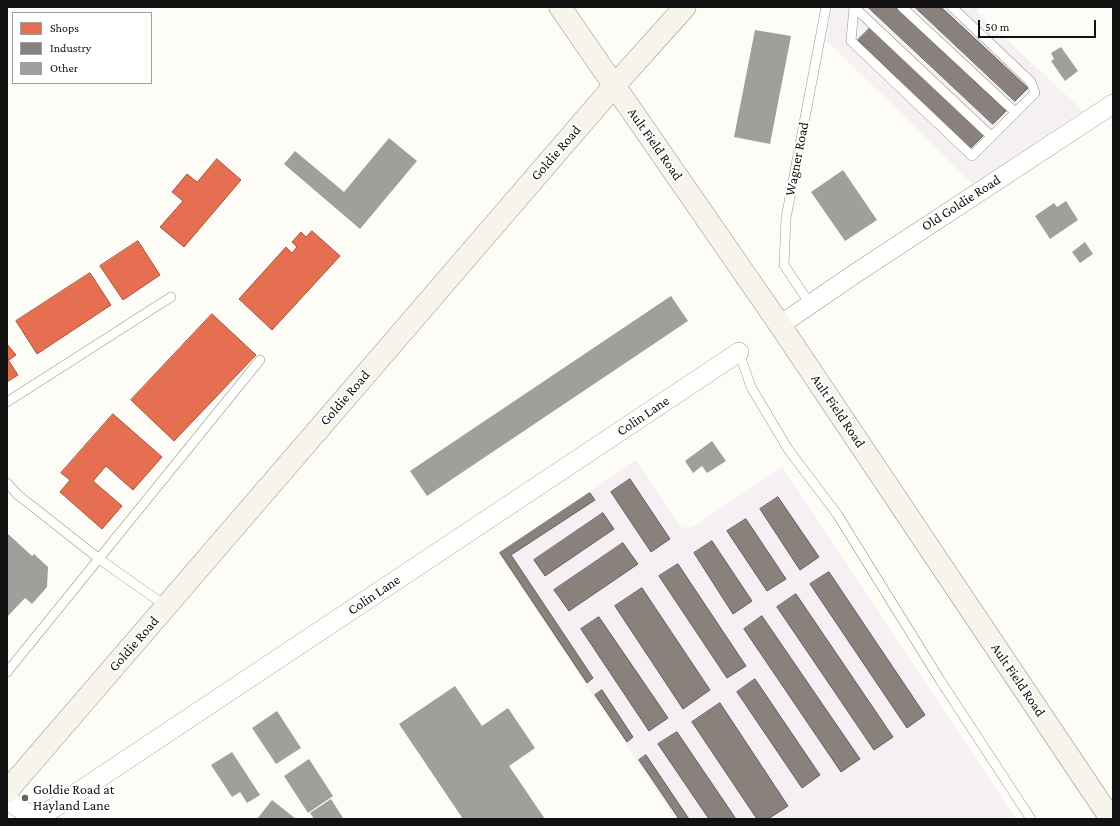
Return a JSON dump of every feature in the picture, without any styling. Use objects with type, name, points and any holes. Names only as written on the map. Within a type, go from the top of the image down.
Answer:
[{"type":"street","name":"Ault Field Road","points":[[560,7],[780,325],[1111,819]]},
{"type":"street","name":"Goldie Road","points":[[7,791],[614,86],[685,7]]},
{"type":"street","name":"Old Goldie Road","points":[[810,304],[1113,104]]},
{"type":"street","points":[[780,325],[810,304]]},
{"type":"street","name":"Colin Lane","points":[[7,798],[20,811],[36,816],[54,808],[739,352]]},
{"type":"lane","name":"Wagner Road","points":[[810,304],[784,265],[786,218],[826,7]]},
{"type":"lane","points":[[854,7],[991,136]]},
{"type":"lane","points":[[854,7],[851,41],[972,156],[1035,93],[1030,82],[952,7]]},
{"type":"lane","points":[[902,7],[1015,112]]},
{"type":"lane","points":[[7,402],[171,297]]},
{"type":"lane","points":[[739,352],[751,387],[788,449],[837,514],[940,680],[1031,819]]},
{"type":"lane","points":[[7,672],[260,360]]},
{"type":"lane","points":[[7,483],[18,495],[166,606]]},
{"type":"shaded area","points":[[832,7],[981,7],[976,11],[1083,111],[973,184],[826,40]]},
{"type":"shaded area","points":[[636,460],[682,529],[688,526],[690,529],[782,467],[1016,819],[675,819],[498,552]]},
{"type":"building: Shops","points":[[217,159],[241,180],[184,247],[160,227],[183,201],[172,192],[187,174],[197,182]]},
{"type":"building: Shops","points":[[312,231],[340,256],[272,330],[239,299],[286,247],[292,253],[297,247],[292,242],[301,232],[306,237]]},
{"type":"building: Shops","points":[[138,241],[160,275],[123,300],[100,266]]},
{"type":"building: Shops","points":[[90,273],[111,305],[37,354],[16,321]]},
{"type":"building: Shops","points":[[212,314],[256,355],[174,441],[131,400]]},
{"type":"building: Shops","points":[[7,344],[16,355],[9,360],[7,356]]},
{"type":"building: Shops","points":[[7,358],[18,375],[7,382]]},
{"type":"building: Shops","points":[[113,414],[162,457],[133,490],[106,466],[93,481],[122,506],[102,529],[60,492],[70,480],[61,473]]},
{"type":"building: Industry","points":[[868,7],[895,7],[1006,111],[993,124]]},
{"type":"building: Industry","points":[[915,7],[941,7],[1028,88],[1015,101]]},
{"type":"building: Industry","points":[[871,27],[984,135],[970,149],[858,40]]},
{"type":"building: Industry","points":[[630,479],[670,539],[651,552],[611,492]]},
{"type":"building: Industry","points":[[590,493],[595,500],[511,555],[593,678],[587,683],[500,553]]},
{"type":"building: Industry","points":[[778,497],[819,557],[800,570],[760,509]]},
{"type":"building: Industry","points":[[603,513],[614,529],[545,576],[534,560]]},
{"type":"building: Industry","points":[[746,519],[786,579],[767,591],[727,531]]},
{"type":"building: Industry","points":[[712,541],[752,601],[733,614],[694,553]]},
{"type":"building: Industry","points":[[623,543],[638,564],[569,611],[554,590]]},
{"type":"building: Industry","points":[[678,564],[746,666],[727,678],[659,576]]},
{"type":"building: Industry","points":[[829,572],[925,715],[907,728],[810,584]]},
{"type":"building: Industry","points":[[642,588],[710,690],[683,709],[615,606]]},
{"type":"building: Industry","points":[[796,594],[893,737],[874,750],[777,607]]},
{"type":"building: Industry","points":[[762,616],[860,759],[841,772],[744,629]]},
{"type":"building: Industry","points":[[599,617],[668,718],[649,731],[581,629]]},
{"type":"building: Industry","points":[[755,679],[820,775],[802,788],[737,692]]},
{"type":"building: Industry","points":[[602,690],[633,737],[627,742],[595,695]]},
{"type":"building: Industry","points":[[720,703],[788,806],[768,819],[757,819],[692,722]]},
{"type":"building: Industry","points":[[677,732],[736,819],[709,819],[658,744]]},
{"type":"building: Industry","points":[[646,755],[689,819],[679,819],[639,760]]},
{"type":"building: Other","points":[[755,30],[791,36],[770,144],[734,137]]},
{"type":"building: Other","points":[[1061,47],[1078,71],[1065,81],[1051,61],[1054,59],[1051,53]]},
{"type":"building: Other","points":[[389,138],[417,161],[360,229],[284,164],[295,151],[344,192]]},
{"type":"building: Other","points":[[843,170],[877,220],[845,241],[811,192]]},
{"type":"building: Other","points":[[1066,201],[1078,220],[1050,239],[1035,216],[1054,203],[1057,207]]},
{"type":"building: Other","points":[[1085,242],[1093,254],[1080,263],[1072,252]]},
{"type":"building: Other","points":[[671,296],[688,321],[427,496],[410,471]]},
{"type":"building: Other","points":[[712,441],[726,461],[707,473],[702,466],[693,473],[685,461]]},
{"type":"building: Other","points":[[7,533],[32,556],[34,554],[48,567],[47,587],[32,604],[25,598],[7,617]]},
{"type":"building: Other","points":[[455,686],[482,726],[508,708],[535,748],[509,766],[545,819],[463,819],[399,724]]},
{"type":"building: Other","points":[[277,711],[301,748],[276,764],[252,728]]},
{"type":"building: Other","points":[[232,752],[260,795],[247,803],[240,792],[232,797],[211,765]]},
{"type":"building: Other","points":[[309,759],[333,796],[308,813],[284,776]]},
{"type":"building: Other","points":[[331,799],[343,818],[314,819],[310,813]]},
{"type":"building: Other","points":[[272,800],[296,819],[257,819]]},
{"type":"place","name":"Goldie Road at Hayland Lane","points":[[25,798]]}]
